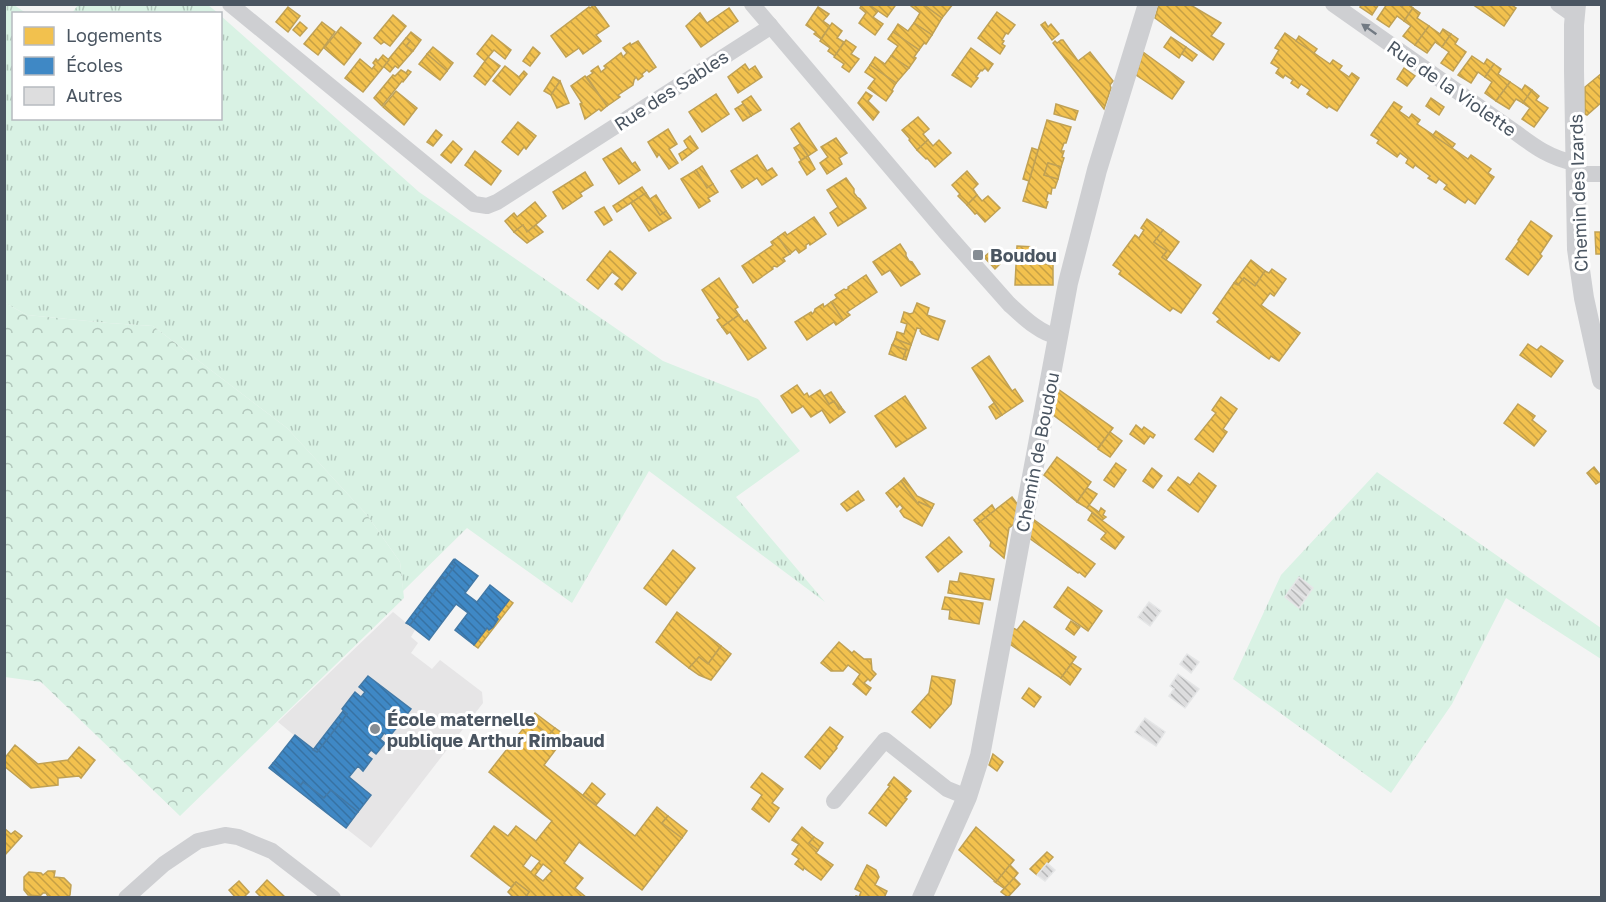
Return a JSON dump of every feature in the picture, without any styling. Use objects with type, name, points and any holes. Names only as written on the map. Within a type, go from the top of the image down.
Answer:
[{"type":"street","name":"Rue des Sables","points":[[230,4],[474,204],[487,206],[497,202],[770,25]]},
{"type":"street","points":[[752,4],[1009,304],[1051,336],[1059,337]]},
{"type":"street","name":"Chemin de Boudou","points":[[922,897],[967,797],[980,756],[1068,283],[1086,207],[1148,4]]},
{"type":"street","name":"Rue de la Violette","points":[[1333,4],[1534,147],[1575,169],[1602,174]]},
{"type":"street","points":[[1558,4],[1576,10]]},
{"type":"street","name":"Chemin des Izards","points":[[1576,10],[1575,169],[1579,259],[1584,298],[1602,380]]},
{"type":"street","points":[[834,801],[885,740],[947,789],[967,797]]},
{"type":"street","points":[[126,897],[165,864],[198,841],[225,835],[238,837],[273,850],[333,897]]},
{"type":"shaded area","name":"École maternelle publique Arthur Rimbaud","points":[[393,612],[415,630],[411,637],[418,643],[411,653],[432,669],[440,660],[482,692],[483,703],[371,848],[269,768],[295,736],[278,722]]},
{"type":"green space","points":[[4,5],[14,5],[24,12],[12,12],[12,120],[222,120],[222,17],[419,192],[663,361],[758,399],[800,451],[736,497],[825,602],[649,471],[572,603],[467,528],[403,591],[400,562],[367,515],[287,428],[153,326],[27,315],[5,303]]},
{"type":"green space","points":[[78,5],[208,5],[217,12],[73,12]]},
{"type":"green space","points":[[5,303],[27,315],[153,326],[287,428],[367,515],[400,562],[404,598],[180,816],[41,682],[5,677]]},
{"type":"green space","points":[[1377,472],[1601,628],[1601,659],[1506,598],[1452,704],[1391,793],[1233,679],[1281,575]]},
{"type":"building: Logements","points":[[862,4],[869,4],[878,11],[873,17],[883,24],[875,35],[859,23],[866,13],[860,8]]},
{"type":"building: Logements","points":[[872,4],[895,6],[887,17],[871,6]]},
{"type":"building: Logements","points":[[912,4],[923,4],[942,18],[932,35],[914,23],[920,13],[911,6]]},
{"type":"building: Logements","points":[[923,4],[953,4],[942,18]]},
{"type":"building: Logements","points":[[1159,4],[1189,4],[1221,23],[1211,36],[1224,44],[1213,60],[1155,18]]},
{"type":"building: Logements","points":[[1362,4],[1379,4],[1372,15],[1360,7]]},
{"type":"building: Logements","points":[[1387,4],[1398,4],[1402,7],[1408,4],[1413,8],[1404,21],[1397,16],[1389,27],[1377,19]]},
{"type":"building: Logements","points":[[1472,4],[1510,4],[1516,8],[1504,26]]},
{"type":"building: Logements","points":[[594,5],[609,26],[596,35],[601,41],[583,54],[579,48],[566,57],[551,36]]},
{"type":"building: Logements","points":[[288,7],[300,16],[288,32],[276,22]]},
{"type":"building: Logements","points":[[818,7],[829,14],[823,21],[830,26],[821,39],[806,25]]},
{"type":"building: Logements","points":[[729,8],[738,21],[701,47],[686,26],[700,13],[707,23]]},
{"type":"building: Logements","points":[[1413,8],[1420,13],[1417,18],[1429,26],[1415,45],[1403,36],[1411,26],[1404,21]]},
{"type":"building: Logements","points":[[997,12],[1015,25],[1002,40],[1005,46],[1000,54],[978,38]]},
{"type":"building: Logements","points":[[393,15],[406,26],[390,46],[384,42],[381,44],[374,38]]},
{"type":"building: Logements","points":[[300,22],[307,28],[300,36],[293,30]]},
{"type":"building: Logements","points":[[322,22],[335,32],[318,55],[304,44]]},
{"type":"building: Logements","points":[[1045,22],[1048,27],[1051,24],[1059,34],[1052,40],[1041,25]]},
{"type":"building: Logements","points":[[832,23],[842,31],[837,38],[844,42],[835,56],[828,51],[830,48],[820,41]]},
{"type":"building: Logements","points":[[914,23],[932,35],[919,50],[893,32],[898,24],[908,31]]},
{"type":"building: Logements","points":[[1429,26],[1440,34],[1443,29],[1451,34],[1442,47],[1435,42],[1427,53],[1415,45]]},
{"type":"building: Logements","points":[[341,27],[361,43],[344,65],[324,48]]},
{"type":"building: Logements","points":[[411,32],[421,40],[413,51],[406,46],[410,41],[406,38]]},
{"type":"building: Logements","points":[[893,32],[919,50],[909,68],[891,56],[898,46],[888,39]]},
{"type":"building: Logements","points":[[1285,33],[1330,64],[1333,60],[1342,66],[1339,70],[1349,77],[1352,73],[1359,78],[1337,111],[1329,106],[1327,108],[1307,94],[1310,90],[1301,84],[1298,88],[1291,83],[1293,80],[1285,75],[1283,78],[1276,73],[1279,68],[1271,63],[1279,50],[1275,48]]},
{"type":"building: Logements","points":[[1451,34],[1458,39],[1455,44],[1466,52],[1453,71],[1441,63],[1449,52],[1442,47]]},
{"type":"building: Logements","points":[[492,35],[511,50],[505,59],[494,50],[485,61],[477,54]]},
{"type":"building: Logements","points":[[1299,36],[1317,49],[1314,53],[1296,41]]},
{"type":"building: Logements","points":[[1171,37],[1186,47],[1179,58],[1164,47]]},
{"type":"building: Logements","points":[[406,38],[410,41],[406,46],[413,51],[398,68],[395,66],[390,72],[383,66]]},
{"type":"building: Logements","points":[[846,40],[856,47],[851,54],[859,59],[849,72],[842,67],[844,64],[834,57]]},
{"type":"building: Logements","points":[[1061,40],[1078,61],[1090,52],[1113,81],[1104,109],[1053,43]]},
{"type":"building: Logements","points":[[638,41],[656,67],[649,72],[647,70],[638,80],[636,77],[633,85],[607,106],[587,77],[598,66],[601,72],[606,68],[604,66],[621,53],[623,57],[627,53],[623,48]]},
{"type":"building: Logements","points":[[433,47],[453,63],[447,71],[427,54]]},
{"type":"building: Logements","points":[[533,47],[540,53],[530,66],[523,61]]},
{"type":"building: Logements","points":[[1186,47],[1197,55],[1192,61],[1182,54]]},
{"type":"building: Logements","points":[[971,48],[993,64],[988,71],[985,68],[981,70],[971,87],[952,75]]},
{"type":"building: Logements","points":[[1143,52],[1184,82],[1172,99],[1136,75]]},
{"type":"building: Logements","points":[[427,54],[447,71],[440,80],[419,64]]},
{"type":"building: Logements","points":[[383,55],[389,60],[363,92],[345,78],[360,59],[372,69],[376,59],[378,61]]},
{"type":"building: Logements","points":[[891,56],[909,68],[896,83],[870,65],[875,57],[885,64]]},
{"type":"building: Logements","points":[[1472,56],[1484,64],[1487,59],[1494,64],[1485,77],[1478,72],[1471,83],[1458,75]]},
{"type":"building: Logements","points":[[488,57],[500,66],[485,85],[474,76]]},
{"type":"building: Logements","points":[[745,64],[749,70],[755,66],[762,77],[738,93],[728,77]]},
{"type":"building: Logements","points":[[1494,64],[1501,69],[1498,74],[1510,82],[1496,101],[1485,93],[1492,82],[1485,77]]},
{"type":"building: Logements","points":[[870,65],[896,83],[886,101],[868,88],[875,79],[865,72]]},
{"type":"building: Logements","points":[[505,66],[519,77],[524,71],[527,74],[510,95],[493,81]]},
{"type":"building: Logements","points":[[1404,68],[1415,76],[1407,86],[1397,79]]},
{"type":"building: Logements","points":[[401,70],[406,73],[408,70],[411,72],[382,106],[374,98],[393,75],[395,76]]},
{"type":"building: Logements","points":[[1602,73],[1602,102],[1587,115],[1585,114],[1585,87]]},
{"type":"building: Logements","points":[[585,76],[607,106],[585,119],[580,104],[582,103],[571,86]]},
{"type":"building: Logements","points":[[553,77],[560,81],[551,95],[544,91]]},
{"type":"building: Logements","points":[[560,81],[569,103],[557,108],[551,95]]},
{"type":"building: Logements","points":[[1510,82],[1522,90],[1525,85],[1532,90],[1523,103],[1516,99],[1509,109],[1496,101]]},
{"type":"building: Logements","points":[[1532,90],[1539,96],[1536,100],[1548,108],[1534,127],[1522,119],[1530,108],[1523,103]]},
{"type":"building: Logements","points":[[396,91],[417,108],[404,125],[383,107]]},
{"type":"building: Logements","points":[[866,92],[872,96],[868,101],[879,112],[873,120],[858,103]]},
{"type":"building: Logements","points":[[716,94],[729,114],[702,132],[689,112]]},
{"type":"building: Logements","points":[[751,96],[761,110],[751,116],[742,102]]},
{"type":"building: Logements","points":[[1431,98],[1444,107],[1439,115],[1426,106]]},
{"type":"building: Logements","points":[[1394,102],[1402,107],[1399,111],[1409,118],[1412,114],[1420,120],[1417,124],[1468,159],[1471,155],[1491,169],[1488,173],[1494,177],[1475,204],[1468,199],[1465,203],[1444,189],[1447,185],[1439,179],[1436,183],[1415,165],[1413,168],[1406,163],[1408,159],[1400,153],[1397,157],[1377,143],[1379,140],[1371,135]]},
{"type":"building: Logements","points":[[743,104],[751,116],[743,121],[735,109]]},
{"type":"building: Logements","points":[[1056,104],[1078,111],[1075,120],[1054,114]]},
{"type":"building: Logements","points":[[918,117],[929,129],[923,134],[928,140],[917,150],[902,130]]},
{"type":"building: Logements","points":[[1047,120],[1071,127],[1061,151],[1064,151],[1062,157],[1064,158],[1061,167],[1048,163],[1044,175],[1058,179],[1051,194],[1048,193],[1046,208],[1023,201]]},
{"type":"building: Logements","points":[[518,122],[536,136],[518,155],[502,142]]},
{"type":"building: Logements","points":[[799,123],[817,150],[808,156],[791,129]]},
{"type":"building: Logements","points":[[668,129],[677,144],[669,149],[678,163],[669,169],[659,154],[657,157],[648,142]]},
{"type":"building: Logements","points":[[436,130],[442,135],[433,146],[427,142]]},
{"type":"building: Logements","points":[[1436,131],[1455,144],[1452,148],[1433,135]]},
{"type":"building: Logements","points":[[690,136],[698,148],[682,160],[679,154],[688,148],[684,141]]},
{"type":"building: Logements","points":[[836,138],[847,153],[839,158],[842,164],[827,174],[820,163],[828,157],[821,147]]},
{"type":"building: Logements","points":[[928,140],[933,146],[939,140],[951,153],[935,167],[917,150]]},
{"type":"building: Logements","points":[[453,141],[462,149],[451,163],[441,155]]},
{"type":"building: Logements","points":[[800,144],[808,156],[801,160],[794,148]]},
{"type":"building: Logements","points":[[621,148],[632,164],[635,162],[640,170],[619,184],[603,159]]},
{"type":"building: Logements","points":[[1032,148],[1038,150],[1029,181],[1023,179]]},
{"type":"building: Logements","points":[[475,151],[501,171],[491,185],[465,165]]},
{"type":"building: Logements","points":[[757,155],[767,171],[772,168],[777,175],[762,185],[757,178],[742,188],[731,171]]},
{"type":"building: Logements","points":[[808,156],[815,169],[807,175],[799,162]]},
{"type":"building: Logements","points":[[1048,163],[1061,167],[1058,179],[1044,175]]},
{"type":"building: Logements","points":[[702,166],[713,184],[707,188],[696,170]]},
{"type":"building: Logements","points":[[696,170],[707,188],[713,184],[718,192],[708,198],[710,201],[699,208],[681,179]]},
{"type":"building: Logements","points":[[967,171],[978,184],[973,189],[977,195],[967,205],[952,185]]},
{"type":"building: Logements","points":[[585,172],[593,185],[580,193],[582,196],[563,209],[553,192]]},
{"type":"building: Logements","points":[[846,178],[866,208],[838,226],[830,213],[838,207],[827,190]]},
{"type":"building: Logements","points":[[642,187],[646,193],[617,212],[613,206]]},
{"type":"building: Logements","points":[[646,193],[660,215],[666,211],[671,218],[649,231],[631,203]]},
{"type":"building: Logements","points":[[656,195],[666,211],[660,215],[650,199]]},
{"type":"building: Logements","points":[[977,195],[982,201],[988,196],[1000,208],[985,222],[967,205]]},
{"type":"building: Logements","points":[[535,202],[546,216],[527,232],[523,225],[514,232],[505,221],[514,213],[517,217]]},
{"type":"building: Logements","points":[[604,207],[612,220],[604,225],[595,212]]},
{"type":"building: Logements","points":[[814,217],[826,234],[810,245],[809,243],[806,245],[806,248],[799,253],[796,249],[790,254],[778,237],[785,232],[787,235]]},
{"type":"building: Logements","points":[[1147,219],[1163,230],[1154,242],[1167,251],[1162,257],[1201,285],[1181,313],[1173,308],[1170,311],[1119,274],[1121,271],[1113,265],[1135,235],[1139,238],[1144,230],[1141,228]]},
{"type":"building: Logements","points":[[1531,221],[1552,236],[1540,254],[1542,256],[1528,275],[1506,259]]},
{"type":"building: Logements","points":[[523,225],[527,232],[536,225],[543,232],[527,243],[514,232]]},
{"type":"building: Logements","points":[[1163,230],[1179,242],[1166,260],[1162,257],[1167,251],[1154,242]]},
{"type":"building: Logements","points":[[1595,232],[1600,232],[1601,254],[1596,254]]},
{"type":"building: Logements","points":[[778,237],[790,254],[783,258],[785,261],[777,267],[774,266],[753,283],[742,266],[773,245],[771,242]]},
{"type":"building: Logements","points":[[900,244],[909,261],[920,274],[901,286],[890,270],[882,275],[873,262]]},
{"type":"building: Logements","points":[[1017,246],[1035,247],[1035,260],[1044,261],[1044,264],[1053,264],[1053,285],[1015,285]]},
{"type":"building: Logements","points":[[996,247],[1006,258],[995,269],[984,257]]},
{"type":"building: Logements","points":[[610,251],[636,273],[622,290],[615,284],[620,278],[612,272],[598,289],[587,280]]},
{"type":"building: Logements","points":[[1251,260],[1265,271],[1255,286],[1244,278],[1238,285],[1234,283]]},
{"type":"building: Logements","points":[[1272,269],[1286,279],[1274,296],[1270,293],[1261,305],[1300,333],[1279,361],[1271,356],[1269,359],[1217,322],[1220,319],[1213,313],[1234,283],[1238,285],[1244,278],[1255,286],[1265,271],[1269,273]]},
{"type":"building: Logements","points":[[866,275],[877,292],[847,312],[850,315],[843,320],[831,302],[837,298],[835,295]]},
{"type":"building: Logements","points":[[719,278],[738,307],[735,309],[739,315],[722,327],[717,320],[720,318],[702,290]]},
{"type":"building: Logements","points":[[831,302],[843,320],[836,325],[834,322],[807,340],[795,322],[811,312],[812,314],[823,304],[824,307]]},
{"type":"building: Logements","points":[[917,303],[929,308],[927,315],[945,321],[938,340],[922,334],[921,329],[917,328],[911,345],[895,339],[897,332],[904,334],[907,324],[901,322],[904,312],[913,313]]},
{"type":"building: Logements","points":[[739,315],[744,322],[747,320],[766,348],[748,360],[730,332],[727,334],[722,327]]},
{"type":"building: Logements","points":[[895,339],[911,345],[906,360],[903,359],[906,350],[892,345]]},
{"type":"building: Logements","points":[[1528,344],[1537,350],[1541,346],[1563,361],[1551,377],[1520,355]]},
{"type":"building: Logements","points":[[892,345],[906,350],[903,359],[889,354]]},
{"type":"building: Logements","points":[[989,356],[1012,391],[1015,389],[1023,401],[1002,415],[972,368]]},
{"type":"building: Logements","points":[[797,385],[804,395],[807,393],[809,397],[820,390],[829,404],[834,401],[839,409],[841,407],[845,412],[830,423],[822,410],[811,417],[803,406],[792,413],[781,396]]},
{"type":"building: Logements","points":[[1058,389],[1113,428],[1098,448],[1053,415]]},
{"type":"building: Logements","points":[[831,392],[841,407],[839,409],[834,401],[829,404],[824,396]]},
{"type":"building: Logements","points":[[905,396],[926,428],[896,447],[875,416]]},
{"type":"building: Logements","points":[[1221,397],[1237,409],[1223,429],[1227,432],[1213,452],[1195,439],[1216,413],[1212,410]]},
{"type":"building: Logements","points":[[994,403],[1002,415],[996,419],[989,407]]},
{"type":"building: Logements","points":[[1518,404],[1535,416],[1532,420],[1546,431],[1534,446],[1504,423]]},
{"type":"building: Logements","points":[[1136,425],[1142,430],[1144,427],[1155,435],[1153,438],[1150,436],[1144,444],[1130,434]]},
{"type":"building: Logements","points":[[1110,432],[1122,441],[1110,457],[1098,449]]},
{"type":"building: Logements","points":[[1057,457],[1091,482],[1077,502],[1044,475]]},
{"type":"building: Logements","points":[[1116,463],[1126,470],[1114,487],[1104,480]]},
{"type":"building: Logements","points":[[1594,467],[1602,477],[1602,480],[1596,484],[1587,473]]},
{"type":"building: Logements","points":[[1152,468],[1162,476],[1153,488],[1143,481]]},
{"type":"building: Logements","points":[[1199,473],[1216,486],[1198,512],[1168,490],[1178,477],[1190,485]]},
{"type":"building: Logements","points":[[904,478],[917,496],[934,504],[932,508],[919,502],[918,504],[901,481]]},
{"type":"building: Logements","points":[[901,481],[918,504],[919,502],[932,508],[922,526],[904,517],[900,511],[903,508],[900,504],[897,507],[886,493]]},
{"type":"building: Logements","points":[[1087,488],[1097,494],[1087,508],[1077,502]]},
{"type":"building: Logements","points":[[858,491],[864,500],[847,511],[841,504]]},
{"type":"building: Logements","points":[[1012,497],[1018,505],[1014,524],[1009,528],[1004,558],[990,546],[991,542],[977,524]]},
{"type":"building: Logements","points":[[992,505],[995,510],[977,524],[974,520]]},
{"type":"building: Logements","points":[[1089,505],[1099,512],[1101,508],[1105,511],[1103,515],[1106,517],[1102,520],[1087,508]]},
{"type":"building: Logements","points":[[1092,513],[1124,537],[1115,549],[1101,539],[1106,533],[1088,520]]},
{"type":"building: Logements","points":[[1033,519],[1095,564],[1085,577],[1029,538]]},
{"type":"building: Logements","points":[[949,537],[962,552],[938,572],[926,557]]},
{"type":"building: Logements","points":[[673,550],[695,568],[666,605],[644,588]]},
{"type":"building: Logements","points":[[960,573],[994,579],[990,600],[948,593],[950,581],[958,582]]},
{"type":"building: Logements","points":[[1068,587],[1102,611],[1088,631],[1054,607]]},
{"type":"building: Logements","points":[[945,597],[983,603],[979,624],[949,619],[950,610],[942,609]]},
{"type":"building: Logements","points":[[509,600],[513,603],[478,648],[474,645],[487,628],[489,630],[493,627],[498,619],[496,617]]},
{"type":"building: Logements","points":[[677,612],[721,646],[708,664],[699,657],[689,668],[656,642]]},
{"type":"building: Logements","points":[[1024,621],[1076,657],[1061,678],[1008,643],[1011,627],[1017,630]]},
{"type":"building: Logements","points":[[1071,621],[1080,627],[1074,635],[1066,629]]},
{"type":"building: Logements","points":[[839,642],[852,653],[854,651],[864,659],[871,659],[872,670],[876,674],[870,681],[868,679],[864,683],[871,688],[866,695],[853,684],[860,674],[848,665],[843,671],[831,671],[821,663]]},
{"type":"building: Logements","points":[[721,646],[731,654],[711,680],[689,668],[699,657],[708,664]]},
{"type":"building: Logements","points":[[1072,663],[1081,669],[1070,685],[1061,678]]},
{"type":"building: Logements","points":[[932,676],[955,680],[951,704],[930,728],[912,712],[929,693]]},
{"type":"building: Logements","points":[[1029,688],[1041,697],[1034,707],[1022,698]]},
{"type":"building: Logements","points":[[535,713],[555,728],[549,735],[530,720]]},
{"type":"building: Logements","points":[[530,720],[549,735],[555,728],[566,736],[544,765],[635,836],[657,807],[668,816],[662,823],[682,838],[642,890],[579,842],[564,863],[583,878],[575,888],[587,898],[525,898],[529,892],[516,882],[511,887],[471,856],[494,826],[508,836],[516,826],[536,841],[552,821],[489,772]],"holes":[[[531,855],[540,861],[531,872],[523,866]],[[543,864],[552,871],[543,881],[535,875]]]},
{"type":"building: Logements","points":[[830,727],[843,737],[820,769],[805,757]]},
{"type":"building: Logements","points":[[15,745],[38,764],[68,760],[79,747],[95,760],[81,778],[79,776],[58,778],[58,785],[31,788],[4,766],[4,759]]},
{"type":"building: Logements","points":[[993,754],[1003,762],[997,771],[989,765]]},
{"type":"building: Logements","points":[[762,773],[783,789],[772,803],[779,808],[769,822],[752,809],[762,795],[751,787]]},
{"type":"building: Logements","points":[[894,777],[911,791],[886,826],[869,813],[890,786],[888,785]]},
{"type":"building: Logements","points":[[592,783],[605,794],[596,805],[583,795]]},
{"type":"building: Logements","points":[[668,816],[687,831],[682,838],[662,823]]},
{"type":"building: Logements","points":[[802,827],[814,837],[809,843],[818,850],[816,853],[833,865],[821,880],[795,864],[799,859],[792,854],[799,844],[792,840]]},
{"type":"building: Logements","points":[[976,827],[1014,860],[996,882],[959,850]]},
{"type":"building: Logements","points":[[4,828],[11,834],[15,831],[22,836],[4,856]]},
{"type":"building: Logements","points":[[814,837],[823,843],[818,850],[809,843]]},
{"type":"building: Logements","points":[[1047,852],[1053,857],[1037,875],[1030,869]]},
{"type":"building: Logements","points":[[867,865],[876,870],[879,877],[875,885],[887,891],[884,898],[855,898],[859,897],[861,892],[855,889]]},
{"type":"building: Logements","points":[[1010,865],[1018,873],[1005,889],[995,882]]},
{"type":"building: Logements","points":[[48,871],[55,871],[54,877],[64,878],[71,885],[70,895],[67,898],[49,898],[46,893],[40,896],[28,895],[24,890],[24,877],[29,872],[43,875]]},
{"type":"building: Logements","points":[[1014,878],[1020,884],[1008,897],[1001,892]]},
{"type":"building: Logements","points":[[267,880],[285,897],[262,898],[256,892]]},
{"type":"building: Logements","points":[[239,881],[249,892],[243,898],[236,898],[229,890]]},
{"type":"building: Logements","points":[[516,882],[529,892],[525,898],[514,898],[508,892]]},
{"type":"building: Écoles","points":[[454,559],[452,564],[455,566],[445,579],[443,577],[440,580],[434,588],[437,589],[410,625],[406,623]]},
{"type":"building: Écoles","points":[[455,559],[478,576],[465,593],[477,602],[490,585],[509,600],[496,617],[498,619],[493,627],[489,630],[487,628],[474,645],[455,630],[468,613],[456,604],[429,640],[410,625],[437,589],[434,588],[440,580],[443,577],[445,579],[455,566],[452,564]]},
{"type":"building: Écoles","points":[[368,676],[411,709],[402,721],[397,716],[393,722],[398,726],[389,737],[384,733],[380,739],[385,743],[376,754],[371,750],[367,755],[372,759],[363,771],[358,766],[349,777],[371,795],[358,812],[331,790],[324,798],[303,782],[301,785],[273,763],[295,735],[317,752],[347,714],[342,709],[355,692],[361,697],[365,692],[359,687]]},
{"type":"building: Écoles","points":[[343,711],[347,714],[317,752],[313,750]]},
{"type":"building: Écoles","points":[[273,763],[301,785],[303,782],[324,798],[331,790],[358,812],[346,828],[269,768]]},
{"type":"building: Autres","points":[[1299,577],[1313,588],[1306,598],[1291,588]]},
{"type":"building: Autres","points":[[1291,588],[1306,598],[1299,608],[1285,597]]},
{"type":"building: Autres","points":[[1149,602],[1161,611],[1150,626],[1138,617]]},
{"type":"building: Autres","points":[[1187,654],[1199,662],[1191,673],[1180,664]]},
{"type":"building: Autres","points":[[1178,674],[1199,689],[1185,708],[1169,696],[1174,689],[1170,686]]},
{"type":"building: Autres","points":[[1145,718],[1165,732],[1156,746],[1135,732]]},
{"type":"building: Autres","points":[[1047,863],[1055,870],[1045,881],[1037,875]]},
{"type":"place","name":"Boudou","points":[[978,255]]},
{"type":"place","name":"École maternelle publique Arthur Rimbaud","points":[[375,729]]}]
